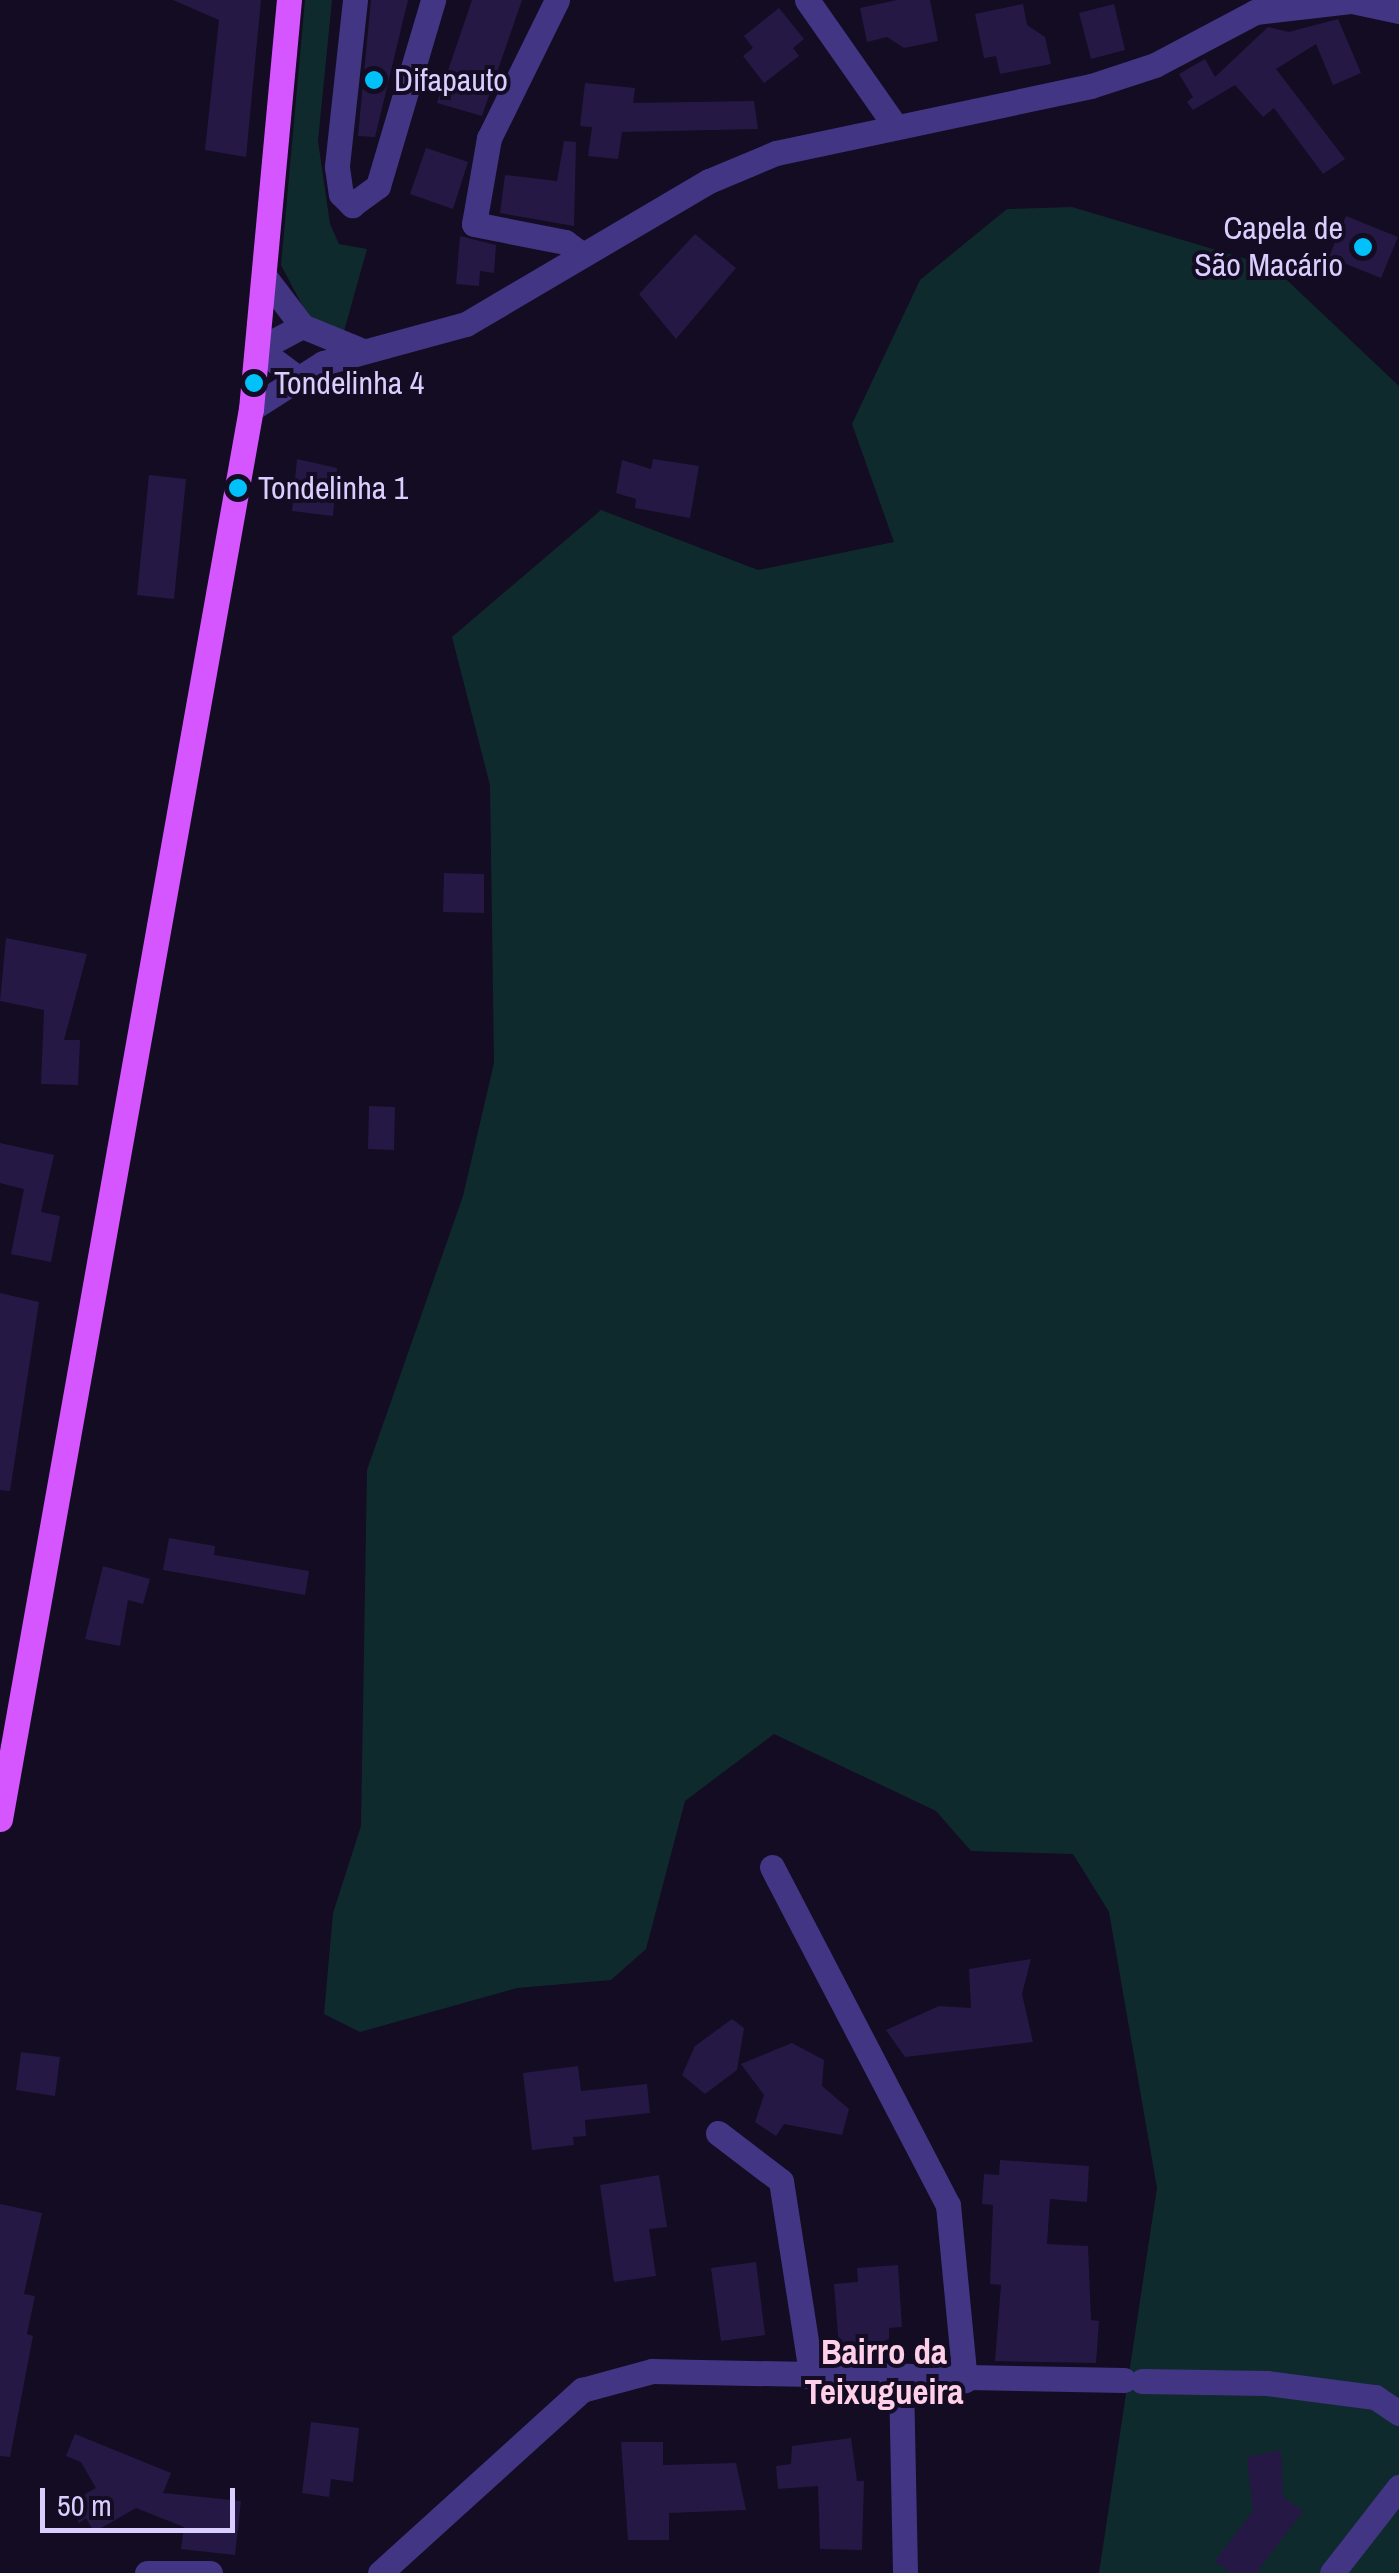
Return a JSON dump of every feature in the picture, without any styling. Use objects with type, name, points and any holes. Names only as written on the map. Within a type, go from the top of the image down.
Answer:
[{"type":"main road","points":[[0,1819],[251,409],[290,0]]},
{"type":"street","points":[[355,0],[337,167],[341,194],[352,206],[378,186],[433,0]]},
{"type":"street","points":[[557,0],[490,138],[474,224],[565,242],[584,255]]},
{"type":"street","points":[[808,0],[893,124]]},
{"type":"street","points":[[251,409],[298,378],[363,351],[466,324],[759,160],[893,124],[1091,86],[1155,65],[1251,6],[1352,2],[1399,11]]},
{"type":"street","points":[[265,277],[302,326],[363,351]]},
{"type":"street","points":[[298,378],[258,349],[302,326]]},
{"type":"street","points":[[772,1866],[948,2205],[965,2380]]},
{"type":"street","points":[[718,2133],[781,2181],[812,2378]]},
{"type":"street","points":[[380,2573],[582,2390],[652,2371],[901,2381],[1267,2383],[1375,2397],[1399,2413]]},
{"type":"street","points":[[901,2381],[905,2573]]},
{"type":"street","points":[[1332,2573],[1399,2487]]},
{"type":"street","points":[[147,2573],[210,2573]]},
{"type":"green space","points":[[305,0],[332,0],[318,141],[330,224],[339,244],[367,249],[343,335],[311,322],[281,265]]},
{"type":"green space","points":[[1072,207],[1273,267],[1399,386],[1399,2573],[1099,2573],[1157,2188],[1109,1912],[1073,1854],[971,1851],[936,1811],[774,1734],[685,1801],[646,1949],[611,1980],[517,1988],[360,2032],[324,2014],[333,1913],[361,1826],[367,1470],[463,1196],[494,1063],[490,785],[452,637],[601,510],[758,570],[894,542],[852,424],[920,280],[1007,209]]},
{"type":"building","points":[[173,0],[261,0],[246,157],[205,150],[219,20]]},
{"type":"building","name":"Difapauto","points":[[371,0],[408,0],[375,137],[358,136]]},
{"type":"building","points":[[472,0],[522,0],[482,116],[437,103]]},
{"type":"building","points":[[897,0],[930,0],[938,41],[904,48],[887,37],[867,42],[860,8]]},
{"type":"building","points":[[1023,4],[1027,25],[1045,37],[1051,64],[1000,74],[996,56],[984,58],[975,14]]},
{"type":"building","points":[[1114,4],[1125,50],[1091,59],[1079,13]]},
{"type":"building","points":[[779,8],[804,39],[793,48],[799,56],[764,83],[743,56],[753,48],[744,36]]},
{"type":"building","points":[[1338,19],[1361,73],[1333,85],[1316,44],[1276,69],[1345,159],[1323,174],[1274,108],[1263,117],[1235,85],[1193,110],[1187,102],[1193,97],[1179,74],[1205,59],[1215,77],[1268,27],[1289,32]]},
{"type":"building","points":[[585,83],[635,88],[633,103],[754,101],[758,129],[622,132],[618,159],[588,156],[592,127],[580,126]]},
{"type":"building","points":[[564,141],[576,142],[574,226],[500,213],[505,175],[557,181]]},
{"type":"building","points":[[426,148],[468,162],[453,209],[410,194]]},
{"type":"building","name":"Capela de São Macário","points":[[1346,216],[1398,237],[1381,278],[1329,257]]},
{"type":"building","points":[[695,234],[736,268],[676,339],[639,294]]},
{"type":"building","points":[[460,236],[496,245],[494,273],[480,271],[479,286],[456,284]]},
{"type":"building","points":[[297,459],[337,468],[333,516],[292,511]]},
{"type":"building","points":[[653,459],[699,466],[690,518],[635,508],[636,499],[616,493],[622,460],[651,469]]},
{"type":"building","points":[[149,475],[186,479],[174,599],[137,595]]},
{"type":"building","points":[[444,873],[484,874],[484,913],[443,912]]},
{"type":"building","points":[[6,938],[87,954],[64,1040],[80,1040],[78,1085],[41,1084],[44,1010],[0,1001]]},
{"type":"building","points":[[369,1106],[395,1107],[394,1150],[368,1149]]},
{"type":"building","points":[[0,1143],[54,1155],[41,1212],[60,1216],[51,1262],[11,1254],[24,1189],[0,1183]]},
{"type":"building","points":[[0,1293],[39,1302],[10,1491],[0,1490]]},
{"type":"building","points":[[169,1538],[215,1546],[214,1555],[309,1571],[305,1595],[163,1570]]},
{"type":"building","points":[[103,1566],[150,1579],[143,1604],[128,1600],[120,1646],[85,1639]]},
{"type":"building","points":[[1031,1959],[1022,1994],[1033,2042],[905,2057],[886,2030],[939,2006],[971,2008],[969,1969]]},
{"type":"building","points":[[732,2019],[744,2028],[737,2070],[705,2094],[682,2075],[695,2046]]},
{"type":"building","points":[[792,2043],[824,2060],[822,2086],[849,2109],[842,2135],[784,2124],[776,2136],[755,2122],[764,2095],[741,2064]]},
{"type":"building","points":[[21,2052],[60,2057],[55,2096],[16,2090]]},
{"type":"building","points":[[578,2066],[581,2091],[647,2084],[650,2113],[585,2120],[586,2136],[573,2137],[574,2145],[532,2150],[523,2073]]},
{"type":"building","points":[[1000,2160],[1089,2166],[1087,2202],[1050,2199],[1047,2244],[1088,2246],[1091,2320],[1099,2321],[1096,2363],[995,2361],[1001,2285],[990,2284],[993,2205],[982,2204],[984,2174],[999,2175]]},
{"type":"building","points":[[659,2175],[667,2227],[649,2229],[656,2276],[614,2282],[600,2185]]},
{"type":"building","points":[[0,2204],[42,2213],[24,2294],[35,2296],[27,2334],[33,2336],[10,2457],[0,2456]]},
{"type":"building","points":[[756,2262],[765,2335],[721,2341],[711,2268]]},
{"type":"building","points":[[898,2265],[902,2327],[889,2328],[889,2339],[876,2344],[839,2347],[834,2284],[858,2282],[857,2268]]},
{"type":"building","points":[[311,2422],[359,2428],[353,2482],[331,2479],[329,2497],[302,2493]]},
{"type":"building","points":[[75,2434],[171,2473],[163,2493],[241,2501],[235,2555],[181,2549],[184,2527],[136,2508],[94,2532],[86,2518],[79,2523],[68,2504],[96,2488],[81,2462],[66,2456]]},
{"type":"building","points":[[851,2438],[857,2481],[864,2481],[862,2550],[820,2549],[818,2486],[778,2489],[776,2466],[791,2464],[792,2446]]},
{"type":"building","points":[[621,2442],[663,2442],[663,2465],[736,2463],[746,2510],[669,2513],[669,2540],[628,2540]]},
{"type":"building","points":[[1281,2450],[1283,2497],[1303,2511],[1256,2573],[1231,2573],[1215,2561],[1253,2511],[1247,2457]]},
{"type":"place","name":"Difapauto","points":[[374,80]]},
{"type":"place","name":"Capela de São Macário","points":[[1363,247]]},
{"type":"place","name":"Tondelinha 4","points":[[254,383]]},
{"type":"place","name":"Tondelinha 1","points":[[238,488]]},
{"type":"district","name":"Bairro da Teixugueira","points":[[884,2372]]}]
